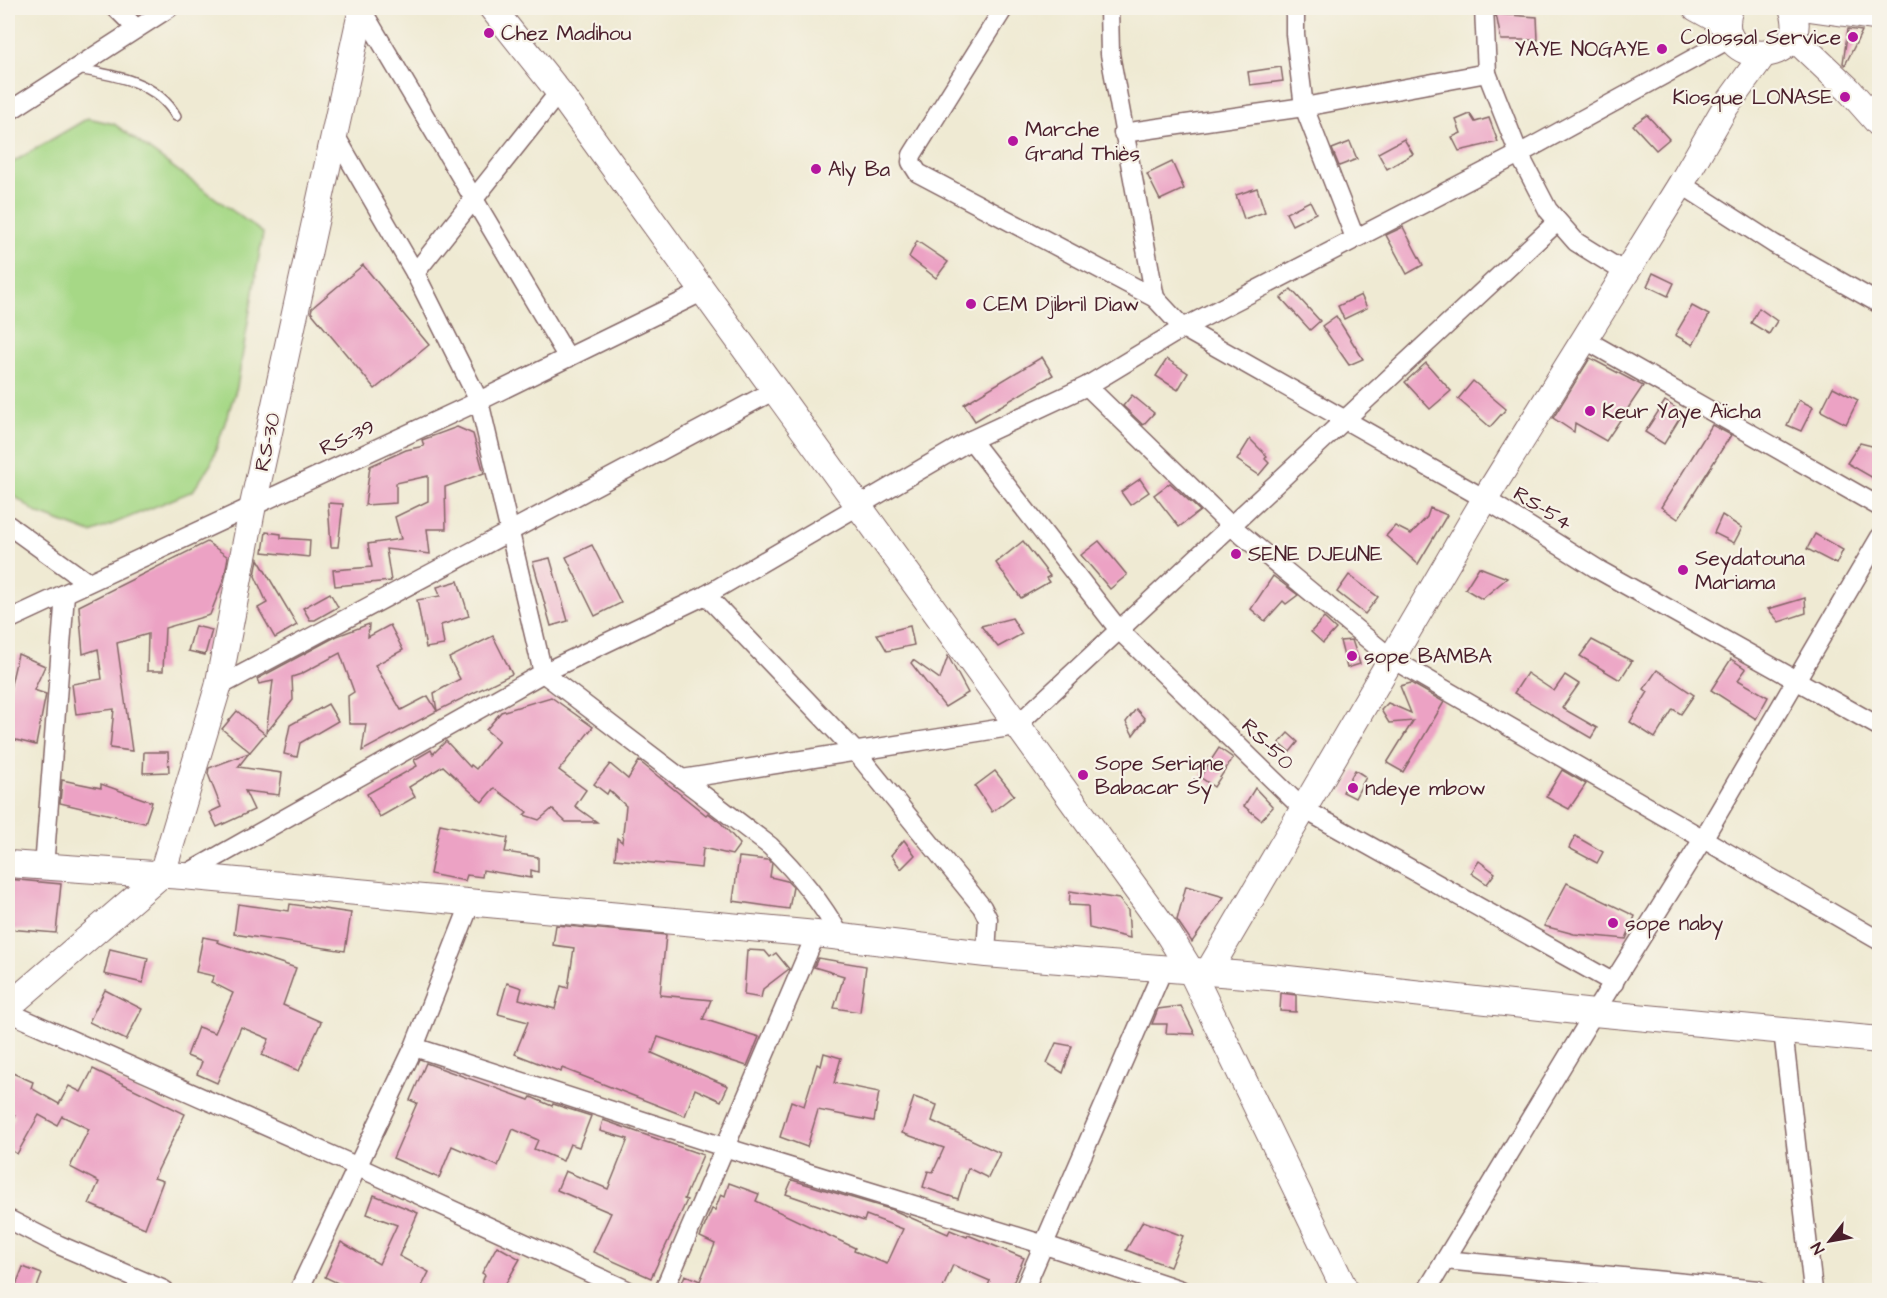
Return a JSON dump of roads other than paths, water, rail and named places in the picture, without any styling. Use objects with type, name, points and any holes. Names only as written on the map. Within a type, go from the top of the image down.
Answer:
[{"type":"street","points":[[116,8],[135,27]]},
{"type":"street","points":[[8,112],[135,27],[169,8]]},
{"type":"street","points":[[492,8],[559,92],[1016,726],[1200,971],[1345,1290]]},
{"type":"street","points":[[1004,8],[912,155],[911,162],[918,173],[1155,298]]},
{"type":"street","points":[[1109,8],[1110,54],[1155,298]]},
{"type":"street","points":[[1295,8],[1295,34],[1304,107],[1355,238]]},
{"type":"street","points":[[1484,8],[1486,73],[1519,154],[1557,222],[1576,242],[1626,273]]},
{"type":"street","points":[[1696,8],[1731,29],[1749,53],[1766,55],[1810,69],[1848,88]]},
{"type":"street","points":[[1809,8],[1880,18]]},
{"type":"street","points":[[362,9],[568,358]]},
{"type":"street","name":"RS-30","points":[[172,875],[218,687],[254,505],[362,9]]},
{"type":"street","points":[[1792,24],[1844,12]]},
{"type":"street","points":[[1200,971],[1302,808],[1485,500],[1681,184],[1726,106],[1766,55],[1785,46],[1792,24]]},
{"type":"street","points":[[1792,24],[1880,125]]},
{"type":"street","points":[[1726,106],[1731,29]]},
{"type":"street","points":[[8,1007],[172,875],[543,673],[706,595],[971,440],[1087,386],[1183,328],[1519,154],[1731,29]]},
{"type":"street","points":[[1123,133],[1304,107],[1486,73]]},
{"type":"street","points":[[415,273],[559,92]]},
{"type":"street","points":[[335,135],[415,273],[479,401],[543,673],[770,846],[799,874],[823,905],[841,937]]},
{"type":"street","points":[[1681,184],[1774,244],[1880,304]]},
{"type":"street","points":[[682,779],[1016,726],[1557,222]]},
{"type":"street","name":"RS-39","points":[[8,620],[479,401],[704,291]]},
{"type":"street","name":"RS-54","points":[[1155,298],[1183,328],[1485,500],[1599,570],[1880,727]]},
{"type":"street","points":[[1584,339],[1880,507]]},
{"type":"street","points":[[1087,386],[1230,525],[1392,659],[1880,941]]},
{"type":"street","points":[[218,687],[773,391]]},
{"type":"street","name":"RS-50","points":[[971,440],[1119,630],[1302,808],[1614,983]]},
{"type":"street","points":[[8,525],[87,582]]},
{"type":"street","points":[[1427,1290],[1594,1013],[1703,839],[1880,537]]},
{"type":"street","points":[[44,868],[65,594]]},
{"type":"street","points":[[706,595],[856,752],[982,907],[988,919],[986,954]]},
{"type":"street","points":[[8,864],[172,875],[816,934],[986,954],[1164,967],[1594,1013],[1880,1040]]},
{"type":"street","points":[[299,1290],[414,1047],[471,902]]},
{"type":"street","points":[[664,1290],[727,1148],[816,934]]},
{"type":"street","points":[[1024,1290],[1164,967]]},
{"type":"street","points":[[8,1012],[356,1166],[627,1290]]},
{"type":"street","points":[[1783,1031],[1813,1290]]},
{"type":"street","points":[[414,1047],[727,1148],[1045,1245],[1181,1290]]},
{"type":"street","points":[[8,1219],[58,1245],[164,1290]]},
{"type":"street","points":[[1445,1260],[1758,1290]]},
{"type":"lane","points":[[75,69],[111,74],[141,84],[169,104],[176,116]]},
{"type":"place","name":"Chez Madihou","points":[[489,33]]},
{"type":"place","name":"Colossal Service","points":[[1853,37]]},
{"type":"place","name":"YAYE NOGAYE","points":[[1662,49]]},
{"type":"place","name":"Kiosque LONASE","points":[[1845,97]]},
{"type":"place","name":"Marche Grand Thiès","points":[[1013,141]]},
{"type":"place","name":"Aly Ba","points":[[816,169]]},
{"type":"place","name":"CEM Djibril Diaw","points":[[971,304]]},
{"type":"place","name":"Keur Yaye Aïcha","points":[[1590,411]]},
{"type":"place","name":"SENE DJEUNE","points":[[1236,554]]},
{"type":"place","name":"Seydatouna Mariama","points":[[1683,570]]},
{"type":"place","name":"sope BAMBA","points":[[1352,656]]},
{"type":"place","name":"Sope Serigne Babacar Sy","points":[[1083,775]]},
{"type":"place","name":"ndeye mbow","points":[[1353,788]]},
{"type":"place","name":"sope naby","points":[[1613,923]]}]
